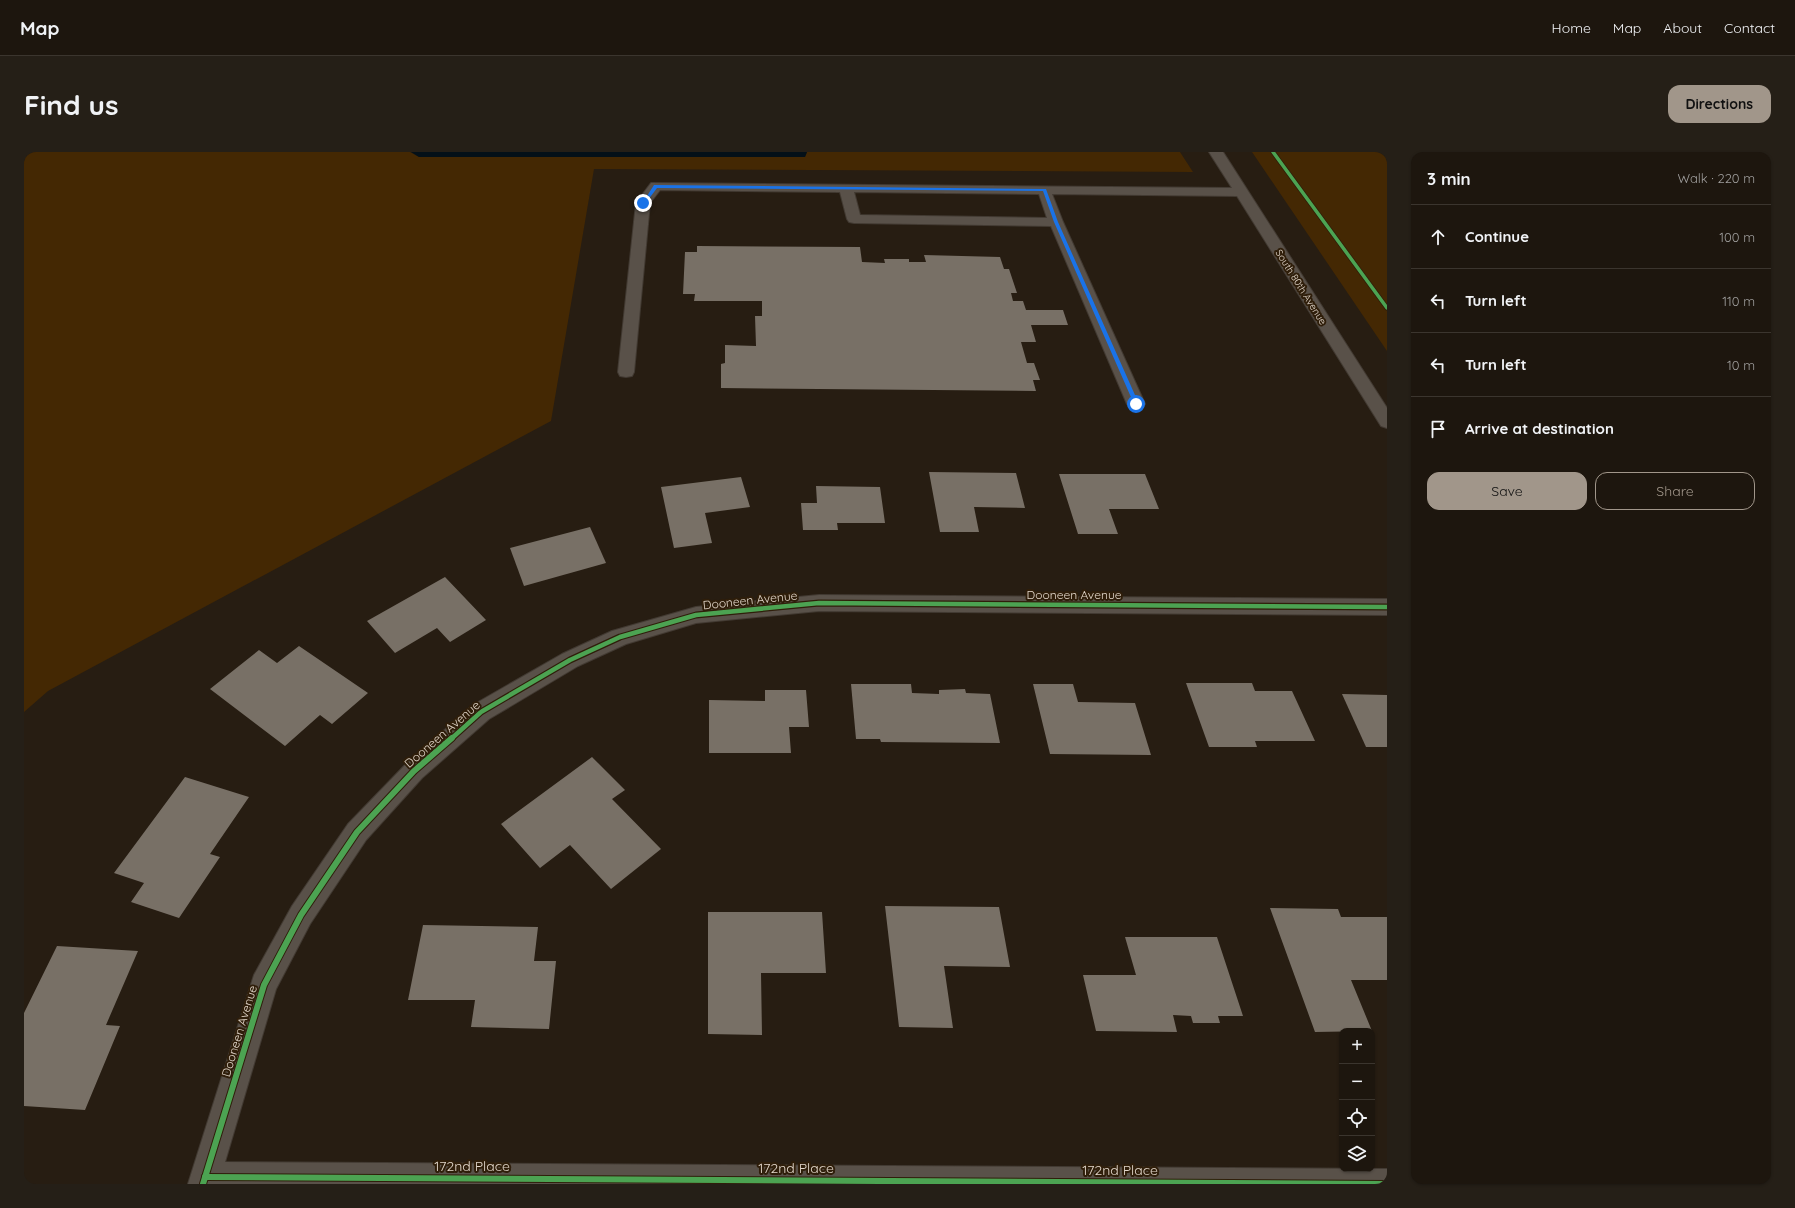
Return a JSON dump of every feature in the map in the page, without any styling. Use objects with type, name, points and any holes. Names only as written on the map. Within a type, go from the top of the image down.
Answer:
[{"type":"street","name":"South 80th Avenue","points":[[1216,152],[1387,422]]},
{"type":"street","points":[[626,372],[643,203],[656,186],[1241,192]]},
{"type":"street","points":[[846,188],[854,219],[1056,222]]},
{"type":"street","points":[[1044,190],[1056,222],[1136,404]]},
{"type":"street","name":"Dooneen Avenue","points":[[204,1180],[264,985],[301,915],[357,832],[414,771],[481,712],[570,660],[620,637],[696,615],[819,603],[1387,607]]},
{"type":"street","name":"172nd Place","points":[[204,1180],[1387,1184]]},
{"type":"shaded area","points":[[24,152],[410,152],[419,157],[805,157],[807,152],[1180,152],[1193,172],[594,169],[551,421],[48,691],[24,712]]},
{"type":"shaded area","points":[[411,152],[807,152],[805,157],[419,157]]},
{"type":"shaded area","points":[[1252,152],[1387,152],[1387,351]]},
{"type":"building","points":[[697,246],[860,247],[862,262],[885,263],[884,259],[909,259],[909,262],[926,262],[924,255],[1000,257],[1004,269],[1009,269],[1017,293],[1011,293],[1013,301],[1023,301],[1026,310],[1063,310],[1068,325],[1031,325],[1036,342],[1021,342],[1027,363],[1034,363],[1040,380],[1033,380],[1036,391],[721,388],[721,364],[725,363],[725,345],[756,346],[755,316],[762,316],[762,301],[694,301],[695,294],[683,294],[685,252],[697,252]]},
{"type":"building","points":[[929,472],[1016,473],[1025,508],[974,507],[979,532],[940,532]]},
{"type":"building","points":[[1059,474],[1145,474],[1159,509],[1109,509],[1118,534],[1078,534]]},
{"type":"building","points":[[741,477],[750,507],[705,513],[712,543],[674,548],[661,487]]},
{"type":"building","points":[[816,486],[880,487],[885,523],[837,523],[838,530],[803,530],[801,503],[817,503]]},
{"type":"building","points":[[590,527],[606,563],[524,586],[510,548]]},
{"type":"building","points":[[445,577],[486,620],[450,642],[437,628],[395,653],[367,621]]},
{"type":"building","points":[[299,646],[368,693],[332,724],[320,715],[285,746],[210,689],[259,650],[277,663]]},
{"type":"building","points":[[1186,683],[1252,683],[1255,691],[1292,691],[1315,741],[1255,741],[1257,747],[1209,747]]},
{"type":"building","points":[[851,684],[911,684],[912,693],[939,694],[939,690],[965,689],[966,693],[990,694],[1000,743],[881,742],[880,739],[856,739]]},
{"type":"building","points":[[1033,684],[1073,684],[1078,702],[1135,703],[1151,755],[1050,754]]},
{"type":"building","points":[[765,690],[806,690],[809,727],[789,727],[791,753],[709,753],[709,700],[765,701]]},
{"type":"building","points":[[1342,694],[1387,695],[1387,747],[1366,747]]},
{"type":"building","points":[[592,757],[625,790],[612,799],[661,849],[611,889],[570,845],[540,868],[501,824]]},
{"type":"building","points":[[185,777],[249,797],[210,854],[220,857],[179,918],[131,902],[144,883],[114,873]]},
{"type":"building","points":[[885,906],[999,907],[1010,967],[944,966],[953,1028],[899,1027]]},
{"type":"building","points":[[1270,908],[1338,909],[1341,917],[1387,917],[1387,980],[1351,980],[1371,1028],[1339,1028],[1339,1032],[1315,1032]]},
{"type":"building","points":[[708,912],[822,912],[826,973],[761,973],[762,1035],[708,1034]]},
{"type":"building","points":[[423,925],[538,927],[534,961],[556,961],[549,1029],[471,1027],[475,1000],[408,1000]]},
{"type":"building","points":[[1125,937],[1217,937],[1243,1016],[1218,1016],[1220,1023],[1193,1023],[1191,1016],[1173,1015],[1177,1032],[1096,1031],[1083,975],[1136,975]]},
{"type":"building","points":[[57,946],[138,951],[106,1025],[120,1026],[85,1110],[24,1106],[24,1013]]},
{"type":"cycle path","points":[[1273,152],[1387,308]]},
{"type":"cycle path","points":[[203,1184],[264,985],[301,915],[357,832],[414,771],[481,712],[570,660],[620,637],[696,615],[819,603],[1387,607]]},
{"type":"cycle path","points":[[205,1177],[1387,1184]]},
{"type":"route","points":[[643,203],[656,186],[1044,190],[1056,222],[1136,404]]}]
